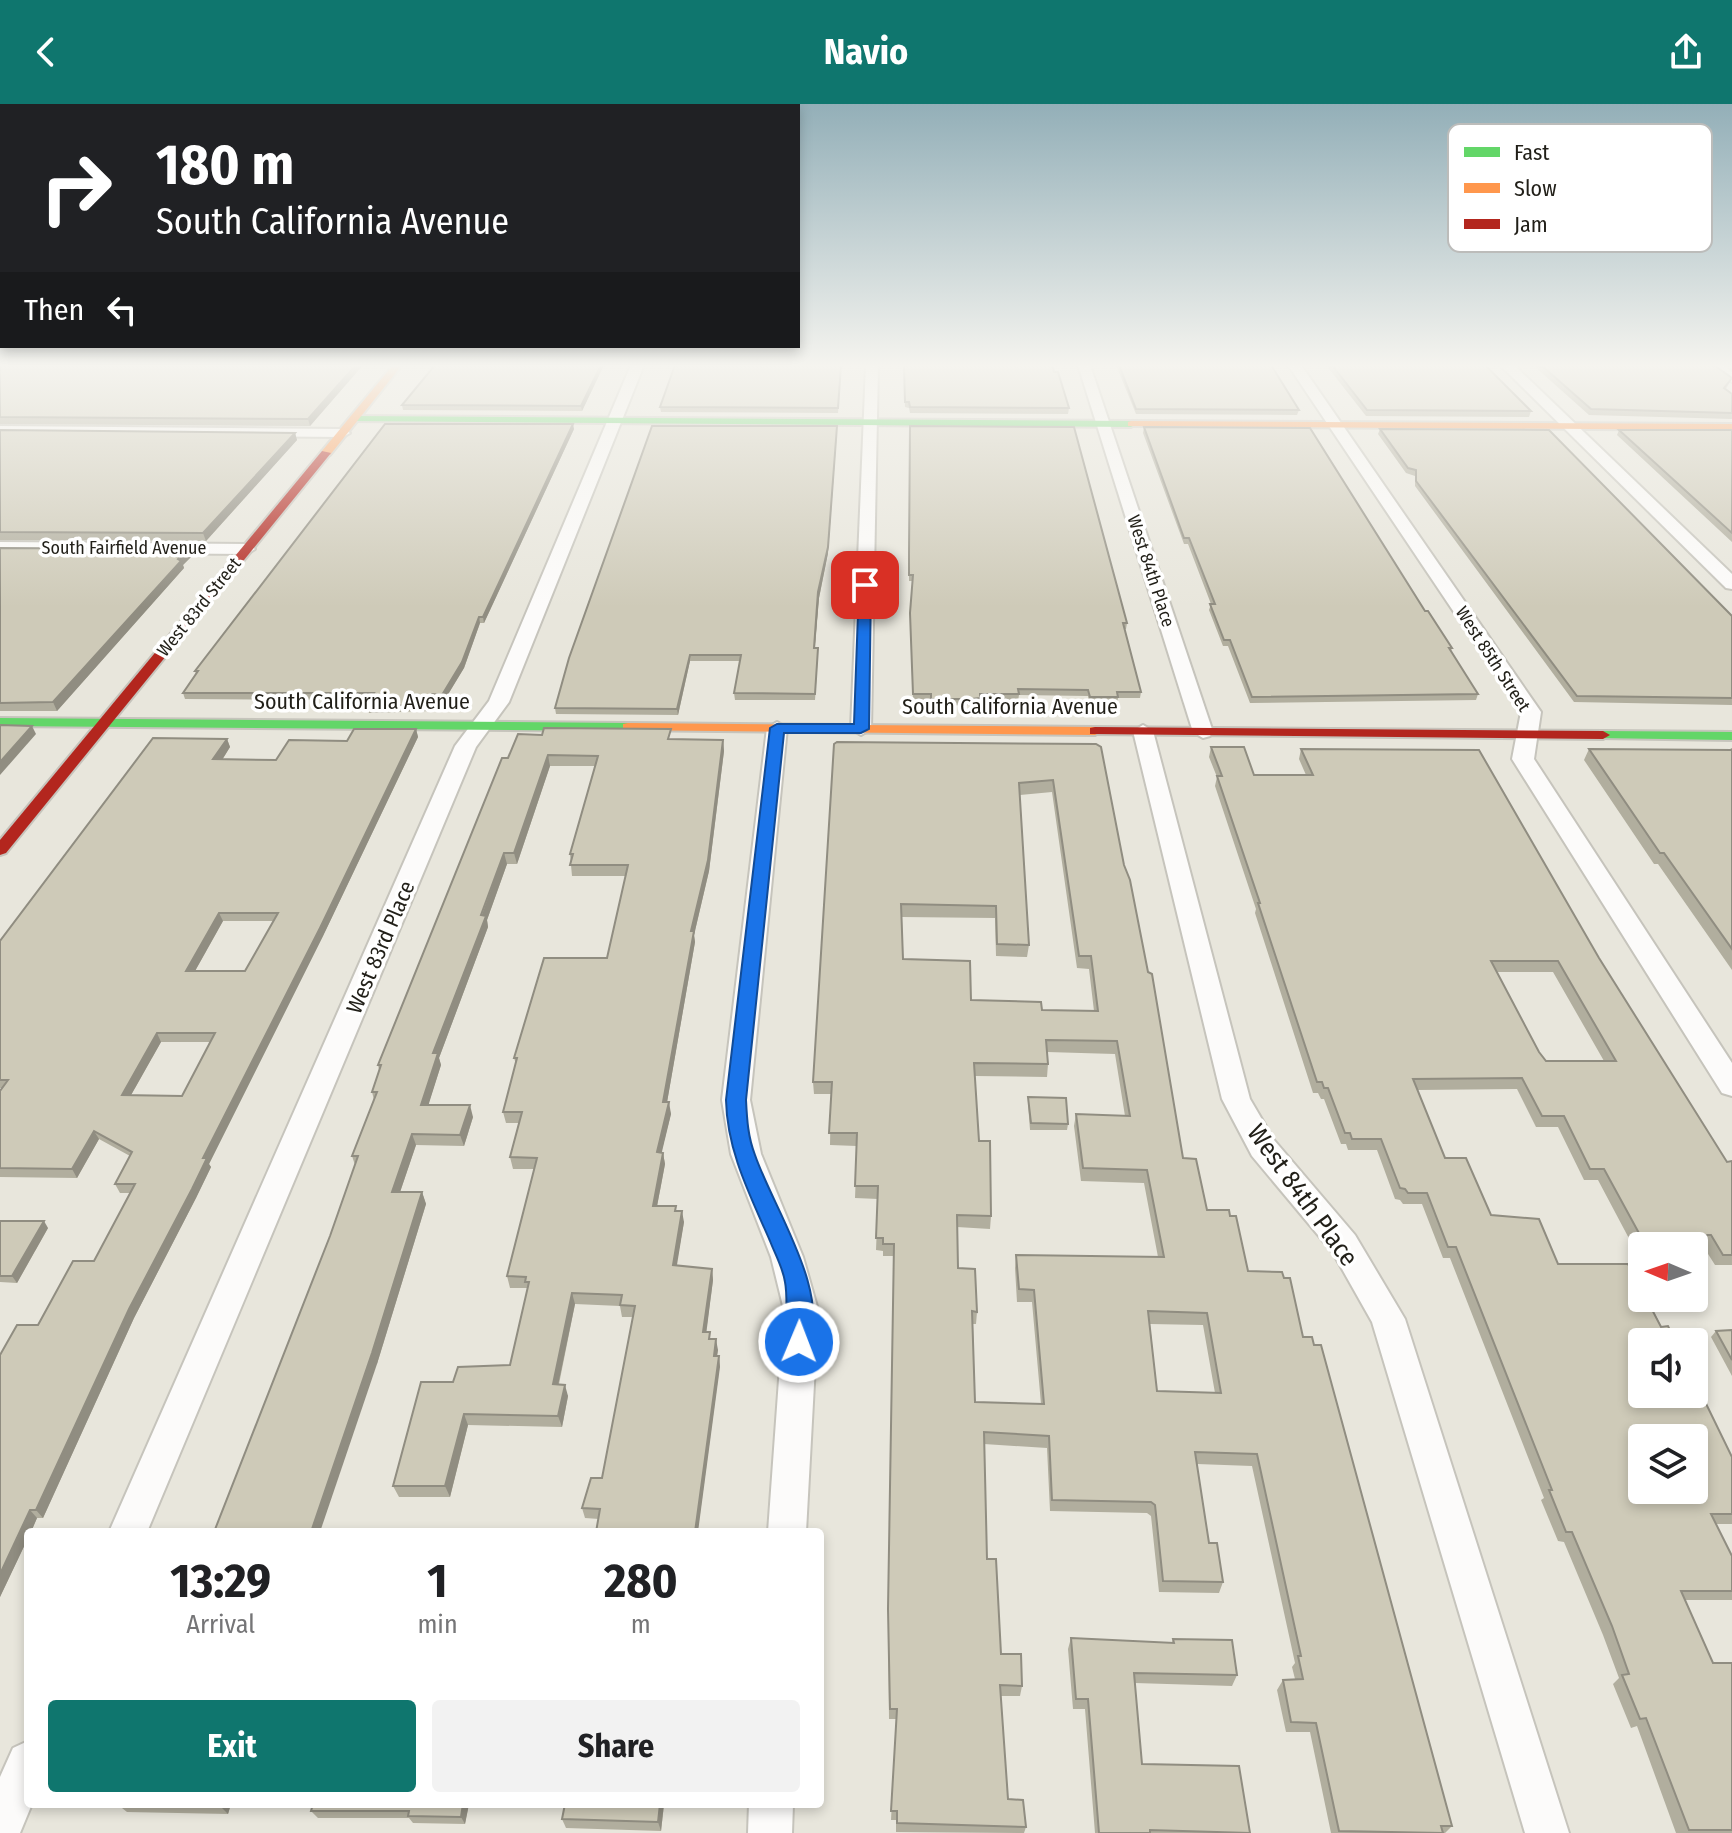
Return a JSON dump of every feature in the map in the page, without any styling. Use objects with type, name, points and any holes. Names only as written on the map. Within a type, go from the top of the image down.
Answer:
[{"type":"street","name":"West 83rd Street","points":[[0,850],[333,446]]},
{"type":"street","name":"West 83rd Place","points":[[130,1528],[466,746],[499,702],[605,446]]},
{"type":"street","points":[[861,729],[868,446]]},
{"type":"street","name":"West 84th Place","points":[[1110,446],[1203,732]]},
{"type":"street","name":"West 85th Street","points":[[1348,446],[1531,712],[1523,759],[1732,1086]]},
{"type":"street","points":[[1589,446],[1732,584]]},
{"type":"street","name":"South Fairfield Avenue","points":[[0,547],[247,549]]},
{"type":"street","name":"South California Avenue","points":[[0,722],[1732,736]]},
{"type":"street","points":[[777,728],[736,1100],[737,1130],[744,1156],[796,1278],[801,1310],[787,1528]]},
{"type":"street","name":"West 84th Place","points":[[1143,731],[1236,1099],[1263,1148],[1344,1244],[1388,1319],[1547,1833]]},
{"type":"street","points":[[0,1828],[24,1772]]},
{"type":"street","points":[[770,1833],[771,1808]]},
{"type":"building","points":[[0,446],[283,446],[203,533],[0,532]]},
{"type":"building","points":[[368,446],[563,446],[483,617],[479,617],[462,662],[442,695],[432,694],[429,705],[367,706],[374,693],[183,693],[198,671],[195,671]]},
{"type":"building","points":[[645,446],[836,446],[828,547],[818,592],[815,694],[734,693],[741,655],[690,655],[677,709],[555,708],[569,658]]},
{"type":"building","points":[[910,446],[1079,446],[1127,623],[1123,623],[1141,692],[1117,692],[1118,697],[1090,697],[1088,690],[1018,689],[1019,694],[980,694],[980,698],[972,699],[931,699],[931,694],[913,694],[910,613],[913,575],[909,575]]},
{"type":"building","points":[[1151,446],[1321,446],[1425,611],[1428,611],[1452,648],[1449,648],[1478,694],[1252,697],[1230,640],[1224,640],[1210,604],[1215,604],[1189,538],[1184,538]]},
{"type":"building","points":[[1392,446],[1564,446],[1732,616],[1732,698],[1577,696],[1416,481],[1416,470],[1408,468]]},
{"type":"building","points":[[1636,446],[1732,446],[1732,533]]},
{"type":"building","points":[[0,548],[188,549],[178,559],[181,561],[53,702],[0,703]]},
{"type":"building","points":[[0,725],[32,726],[0,762]]},
{"type":"building","points":[[544,728],[671,729],[668,739],[723,740],[708,860],[691,931],[694,931],[663,1102],[669,1102],[657,1152],[663,1153],[653,1206],[676,1206],[675,1211],[682,1211],[673,1265],[712,1269],[703,1332],[710,1332],[709,1339],[716,1339],[714,1356],[719,1356],[696,1528],[597,1528],[600,1509],[582,1508],[591,1478],[602,1478],[635,1306],[620,1305],[622,1295],[572,1293],[553,1384],[565,1385],[558,1416],[464,1414],[445,1486],[393,1486],[421,1382],[453,1382],[458,1367],[510,1365],[529,1282],[525,1282],[526,1277],[507,1276],[537,1158],[510,1157],[522,1112],[503,1112],[517,1058],[514,1058],[544,958],[607,958],[628,865],[570,865],[573,854],[570,854],[598,756],[548,755],[514,853],[504,853],[481,915],[486,916],[433,1053],[438,1053],[421,1105],[470,1105],[460,1135],[412,1134],[392,1192],[422,1192],[372,1353],[312,1528],[216,1528],[330,1236],[358,1156],[352,1156],[377,1092],[372,1092],[381,1065],[378,1065],[502,758],[508,758],[518,734],[542,735]]},
{"type":"building","points":[[354,729],[416,729],[320,928],[203,1158],[207,1158],[192,1189],[129,1309],[36,1510],[30,1510],[0,1574],[0,1355],[17,1325],[38,1325],[73,1261],[94,1261],[135,1184],[115,1184],[132,1152],[94,1131],[72,1169],[0,1168],[0,1091],[8,1080],[0,1080],[0,941],[153,738],[227,739],[213,759],[276,760],[289,740],[347,741]],"holes":[[[219,913],[278,913],[245,971],[186,971]],[[157,1033],[215,1033],[182,1096],[122,1095]]]},
{"type":"building","points":[[834,744],[1096,744],[1101,747],[1148,972],[1152,974],[1183,1158],[1196,1159],[1207,1210],[1229,1210],[1230,1216],[1236,1216],[1248,1271],[1282,1272],[1284,1278],[1290,1278],[1303,1337],[1312,1337],[1314,1345],[1321,1345],[1452,1826],[1441,1826],[1443,1833],[1339,1831],[1316,1723],[1291,1722],[1283,1680],[1303,1679],[1298,1656],[1301,1656],[1257,1454],[1195,1452],[1209,1543],[1217,1543],[1223,1582],[1163,1581],[1155,1505],[1151,1502],[1052,1500],[1049,1436],[984,1432],[987,1559],[996,1559],[1001,1654],[1021,1654],[1022,1686],[1000,1685],[1008,1799],[1023,1800],[1026,1827],[897,1823],[897,1811],[891,1811],[897,1709],[890,1709],[888,1609],[894,1244],[883,1244],[883,1238],[876,1238],[878,1186],[855,1186],[857,1133],[829,1133],[832,1082],[813,1082]],"holes":[[[1053,780],[1079,956],[1091,956],[1098,1011],[1042,1010],[1041,1002],[971,1000],[970,961],[903,959],[901,904],[996,906],[997,944],[1029,945],[1019,783]],[[1046,1040],[1117,1041],[1130,1116],[1076,1114],[1083,1168],[1147,1170],[1164,1257],[1016,1255],[1019,1289],[1034,1290],[1044,1404],[975,1402],[972,1311],[977,1312],[975,1269],[958,1268],[957,1215],[991,1216],[990,1141],[979,1141],[974,1063],[1048,1064]],[[1148,1311],[1207,1313],[1221,1393],[1157,1391]]]},
{"type":"building","points":[[1211,747],[1244,747],[1254,775],[1313,775],[1301,749],[1479,750],[1599,958],[1727,1162],[1732,1161],[1732,1255],[1723,1255],[1708,1232],[1638,1232],[1604,1169],[1590,1169],[1564,1116],[1542,1116],[1522,1078],[1413,1079],[1445,1158],[1466,1158],[1491,1215],[1539,1219],[1558,1264],[1628,1264],[1628,1312],[1653,1312],[1661,1327],[1669,1328],[1628,1328],[1628,1408],[1708,1408],[1732,1457],[1732,1514],[1711,1514],[1732,1556],[1732,1591],[1681,1591],[1713,1663],[1732,1663],[1732,1830],[1689,1830],[1646,1718],[1640,1719],[1622,1675],[1629,1674],[1612,1626],[1572,1532],[1566,1532],[1456,1247],[1448,1247],[1427,1193],[1408,1193],[1400,1188],[1381,1139],[1352,1139],[1350,1133],[1345,1133],[1328,1088],[1317,1082],[1217,776],[1222,776]],"holes":[[[1491,961],[1558,961],[1616,1061],[1546,1061]]]},
{"type":"building","points":[[1589,749],[1732,750],[1732,949],[1664,853],[1660,853]]},
{"type":"building","points":[[1028,1097],[1066,1098],[1068,1124],[1031,1123]]},
{"type":"building","points":[[0,1221],[44,1221],[12,1276],[0,1276]]},
{"type":"building","points":[[1732,1330],[1732,1360],[1716,1331]]},
{"type":"building","points":[[1071,1638],[1174,1643],[1173,1639],[1232,1640],[1237,1675],[1134,1673],[1142,1764],[1239,1766],[1250,1833],[1150,1830],[1150,1833],[1099,1833],[1088,1699],[1076,1699]]},
{"type":"building","points":[[312,1808],[462,1808],[461,1817],[408,1816],[409,1811],[311,1811]]},
{"type":"building","points":[[564,1808],[660,1808],[658,1822],[562,1819]]},
{"type":"traffic: fast","points":[[0,722],[628,727]]},
{"type":"traffic: fast","points":[[1603,735],[1732,736]]},
{"type":"traffic: slow","points":[[326,453],[332,446]]},
{"type":"traffic: slow","points":[[628,727],[1095,731]]},
{"type":"traffic: jam","points":[[0,850],[326,453]]},
{"type":"traffic: jam","points":[[1095,731],[1603,735]]},
{"type":"route","points":[[799,1342],[801,1310],[796,1278],[744,1156],[737,1130],[736,1100],[777,728],[861,729],[865,585]]}]
